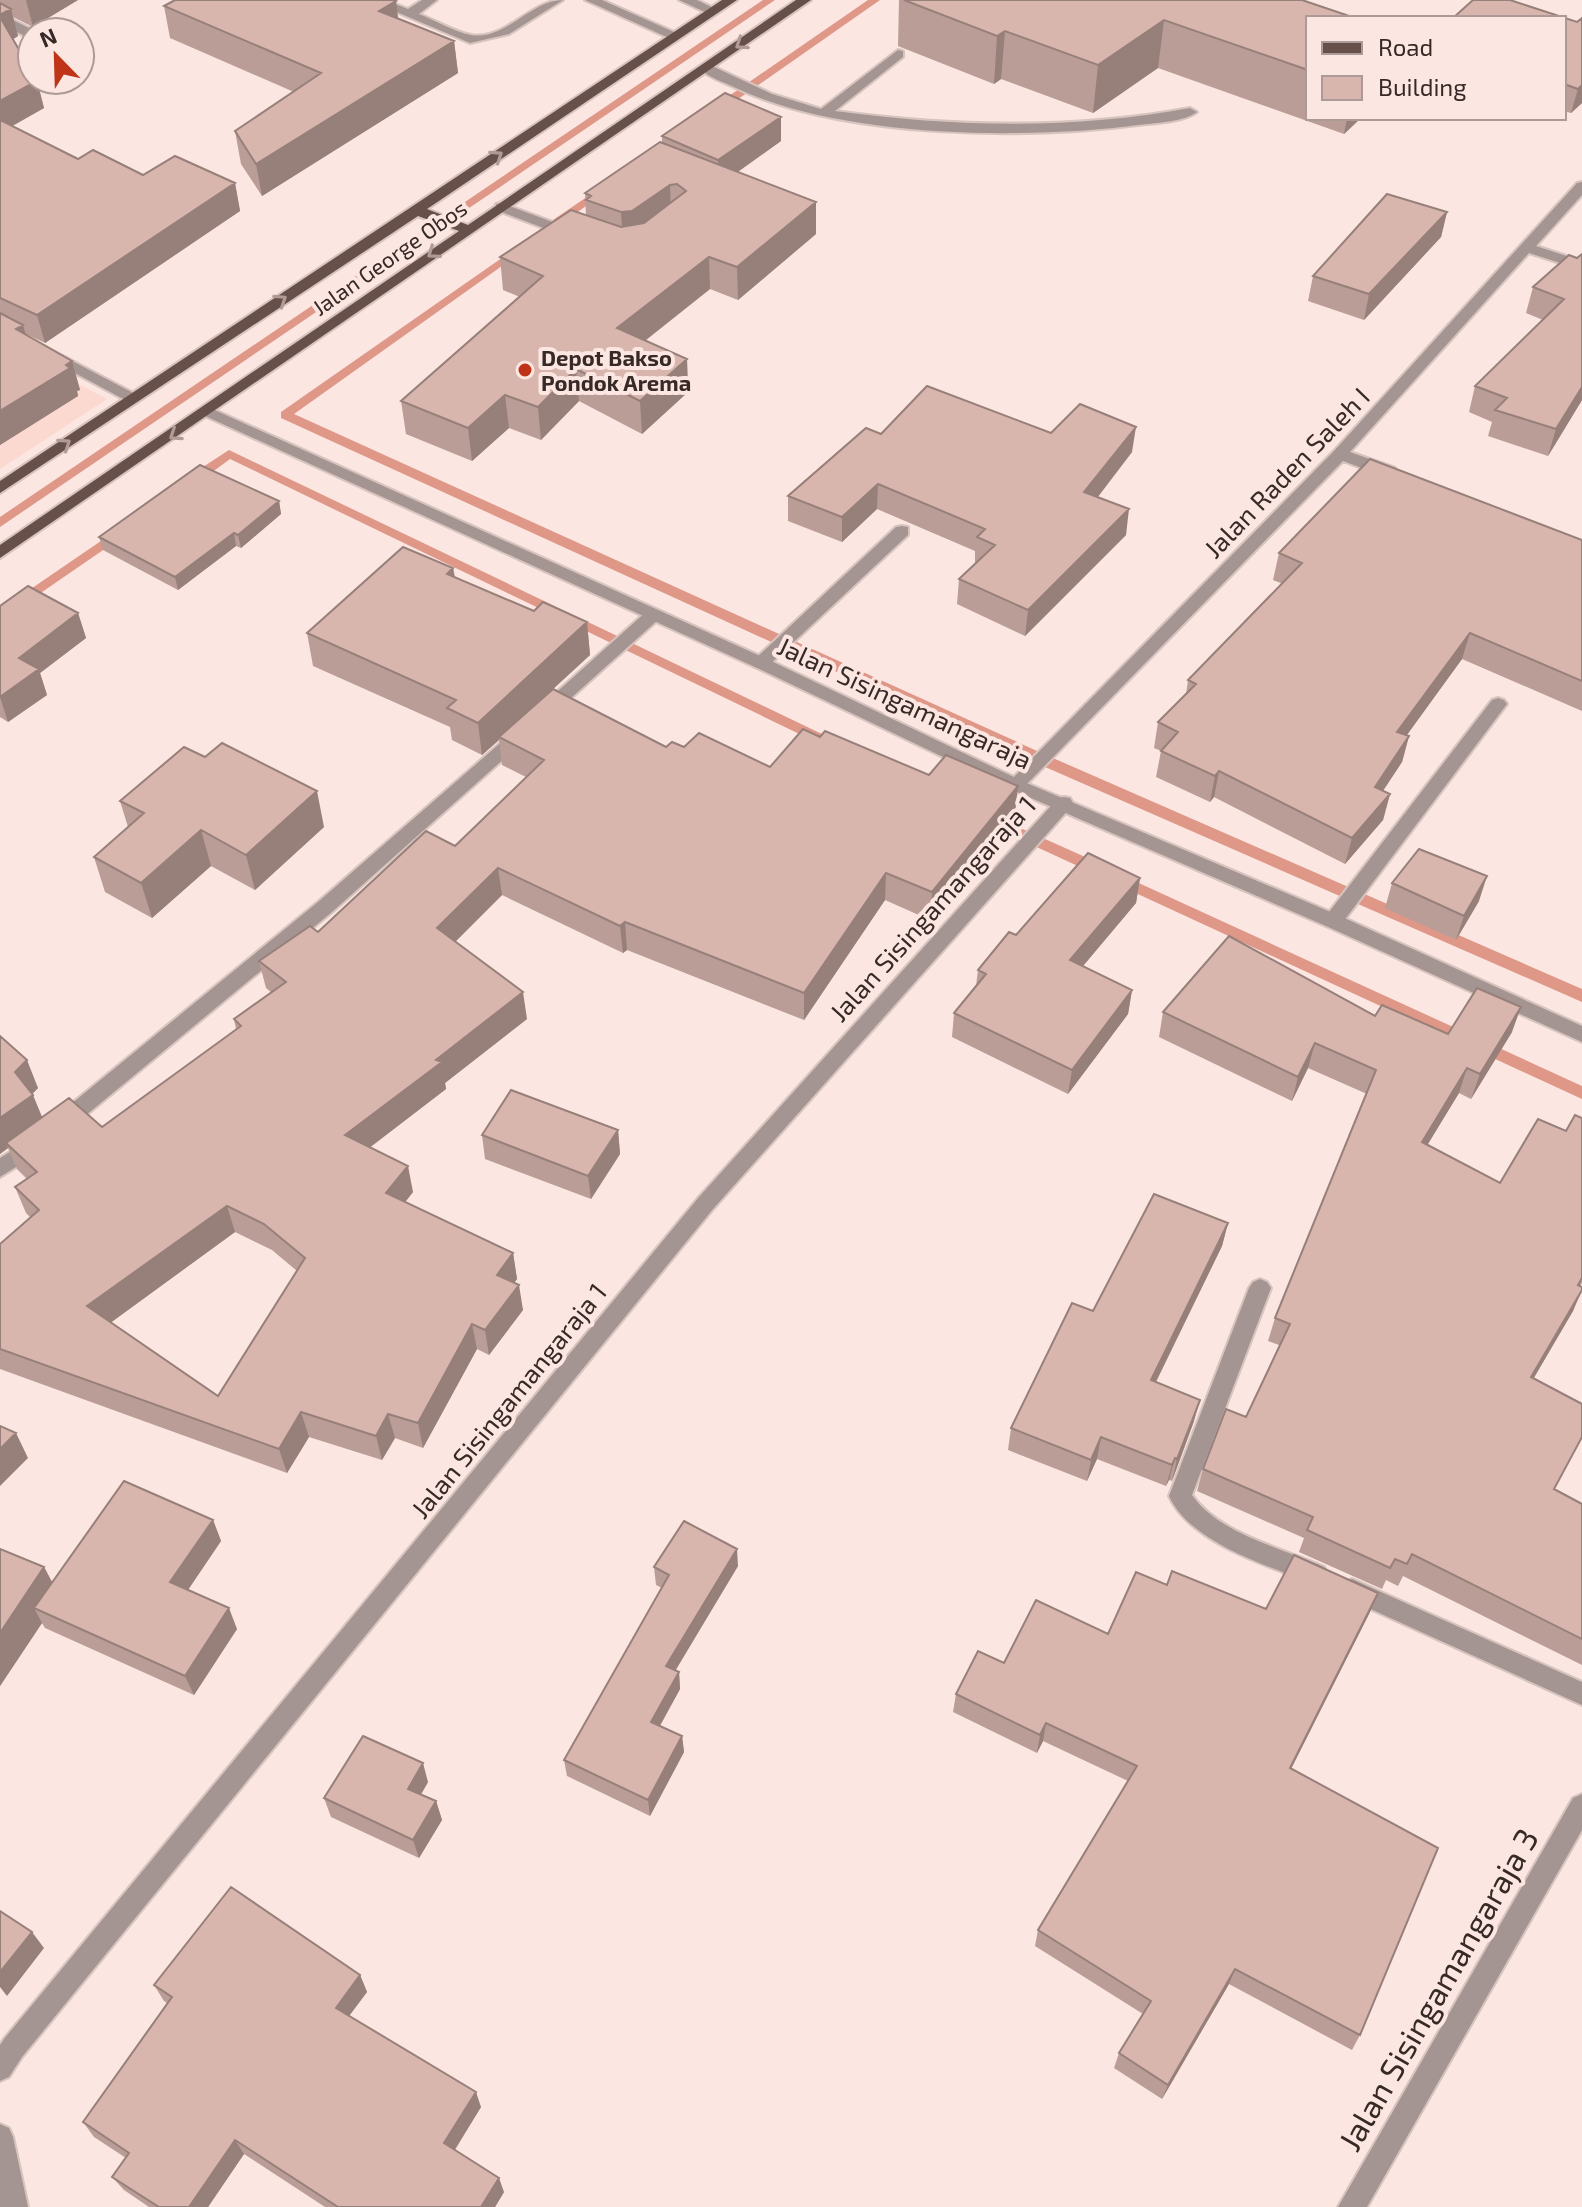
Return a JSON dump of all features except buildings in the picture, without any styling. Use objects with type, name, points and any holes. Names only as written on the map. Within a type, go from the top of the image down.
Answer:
[{"type":"main road","name":"Jalan George Obos","points":[[0,488],[731,0]]},
{"type":"main road","name":"Jalan George Obos","points":[[0,553],[208,412],[467,229],[805,0]]},
{"type":"main road","points":[[416,210],[467,229]]},
{"type":"street","points":[[374,0],[470,39],[497,35],[557,0]]},
{"type":"street","points":[[409,14],[431,0]]},
{"type":"street","points":[[591,0],[676,36]]},
{"type":"street","points":[[685,0],[714,11]]},
{"type":"street","points":[[824,113],[898,54]]},
{"type":"street","points":[[705,68],[768,98],[824,113],[991,130],[1101,126],[1190,112]]},
{"type":"street","name":"Jalan Raden Saleh I","points":[[1016,785],[1340,454],[1582,186]]},
{"type":"street","points":[[501,207],[582,238]]},
{"type":"street","points":[[1525,247],[1582,266]]},
{"type":"street","points":[[0,327],[132,398]]},
{"type":"street","name":"Jalan Sisingamangaraja","points":[[208,412],[761,663],[1016,785],[1333,921],[1582,1034]]},
{"type":"street","points":[[1340,454],[1411,481]]},
{"type":"street","points":[[761,663],[902,531]]},
{"type":"street","points":[[0,1169],[48,1135],[325,907],[653,615]]},
{"type":"street","points":[[1333,921],[1498,704]]},
{"type":"street","name":"Jalan Sisingamangaraja 1","points":[[7,2058],[706,1203],[1064,803]]},
{"type":"street","points":[[1260,1288],[1180,1496],[1189,1511],[1213,1527],[1582,1694]]},
{"type":"street","name":"Jalan Sisingamangaraja 3","points":[[1352,2207],[1582,1806]]},
{"type":"street","points":[[0,2137],[14,2207]]},
{"type":"shaded area","points":[[0,343],[107,399],[0,469]]},
{"type":"waterway","points":[[0,523],[770,0]]},
{"type":"waterway","points":[[717,109],[875,0]]},
{"type":"waterway","points":[[557,222],[600,191]]},
{"type":"waterway","points":[[519,249],[285,415],[1041,759],[1582,996]]},
{"type":"waterway","points":[[191,481],[229,454],[819,738]]},
{"type":"waterway","points":[[0,617],[117,534]]},
{"type":"waterway","points":[[985,817],[1098,869]]},
{"type":"waterway","points":[[1119,879],[1582,1093]]},
{"type":"place","name":"Depot Bakso Pondok Arema","points":[[525,370]]}]
